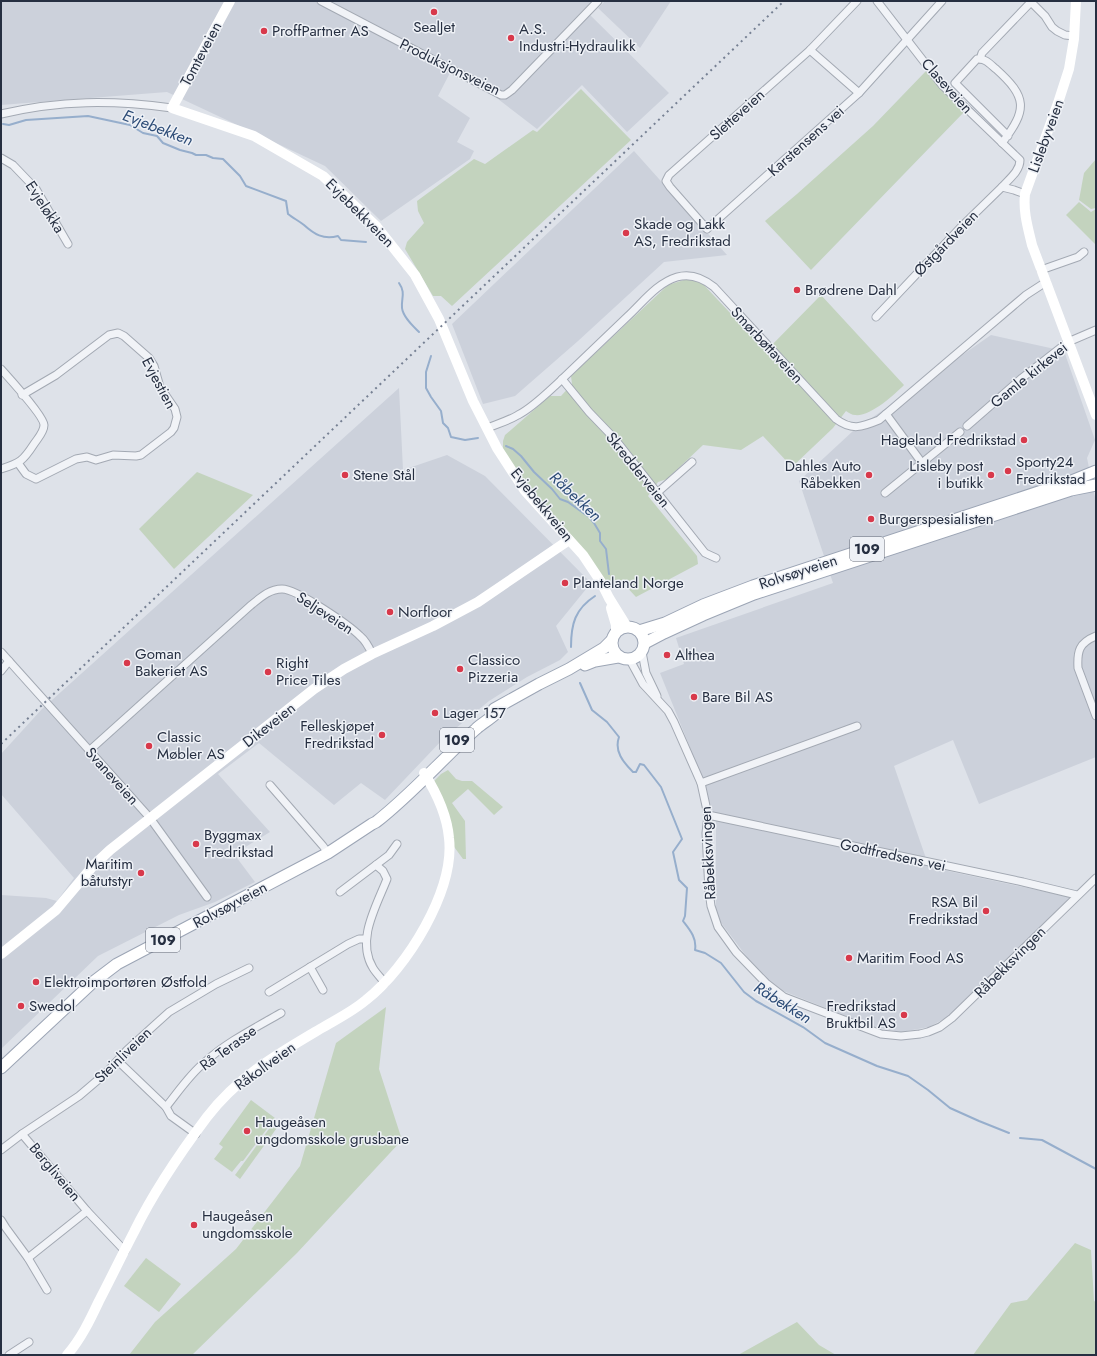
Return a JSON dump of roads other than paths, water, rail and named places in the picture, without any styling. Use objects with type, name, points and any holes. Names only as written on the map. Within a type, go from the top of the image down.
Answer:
[{"type":"main road","name":"Rolvsøyveien","points":[[639,631],[665,623],[753,586],[1069,482],[1096,471]]},
{"type":"main road","name":"Rolvsøyveien","points":[[643,648],[664,633],[702,615],[754,594],[1072,490],[1096,485]]},
{"type":"main road","points":[[627,627],[639,631],[643,636],[643,648]]},
{"type":"main road","name":"109","points":[[614,636],[621,628],[627,627]]},
{"type":"main road","name":"Rolvsøyveien","points":[[1,1068],[92,983],[111,968],[328,853],[372,824],[375,819],[422,778],[472,728],[496,707],[501,706],[531,688],[569,669],[604,648],[614,636]]},
{"type":"main road","points":[[614,636],[612,646],[614,652],[618,656],[630,660]]},
{"type":"main road","name":"109","points":[[630,660],[637,657],[643,648]]},
{"type":"main road","name":"Rolvsøyveien","points":[[569,669],[618,656]]},
{"type":"street","name":"Tomteveien","points":[[172,108],[230,1]]},
{"type":"street","name":"Produksjonsveien","points":[[321,1],[501,95],[505,95],[512,90],[598,1]]},
{"type":"street","name":"Sletteveien","points":[[666,181],[670,175],[810,50],[857,1]]},
{"type":"street","name":"Claseveien","points":[[877,1],[942,85],[1020,160],[1020,165]]},
{"type":"street","name":"Karstensens vei","points":[[666,181],[707,229],[860,93],[942,1]]},
{"type":"street","name":"Lislebyveien","points":[[1076,1],[1074,36],[1070,62],[1064,86],[1025,194],[1025,211],[1027,225],[1041,270],[1096,415]]},
{"type":"street","points":[[981,59],[980,56],[982,53],[1032,2],[1045,16],[1052,27],[1060,33],[1074,36]]},
{"type":"street","points":[[810,50],[860,93]]},
{"type":"street","points":[[1002,143],[1008,136],[1017,123],[1020,114],[1018,94],[1010,82],[990,64],[981,59],[976,60],[955,83],[1008,136]]},
{"type":"street","name":"Evjebekkveien","points":[[1,114],[40,106],[89,102],[124,102],[172,108],[254,136],[323,176],[378,227],[415,275],[439,319],[473,401],[497,448],[525,491],[586,561],[601,582],[627,627]]},
{"type":"street","name":"Evjeløkka","points":[[1,158],[13,165],[36,188],[68,244]]},
{"type":"street","name":"Østgårdveien","points":[[876,318],[965,223],[1002,187],[1020,165]]},
{"type":"street","points":[[1002,187],[1025,194]]},
{"type":"street","points":[[1041,270],[1078,256],[1084,252]]},
{"type":"street","name":"Smørbøttaveien","points":[[487,428],[519,415],[562,379],[657,288],[677,277],[686,275],[694,276],[704,279],[714,287],[826,408],[842,424],[850,427],[863,426],[879,420],[992,323],[1026,295],[1046,282]]},
{"type":"street","name":"Gamle kirkevei","points":[[967,426],[1022,378],[1068,342],[1096,330]]},
{"type":"street","name":"Evjestien","points":[[18,463],[26,474],[31,478],[36,479],[76,458],[87,457],[96,460],[113,455],[141,455],[172,432],[176,423],[175,409],[160,387],[154,366],[149,358],[124,336],[118,333],[109,335],[56,375],[22,395]]},
{"type":"street","points":[[1,369],[43,420],[44,424],[41,433],[26,457],[18,463],[1,469]]},
{"type":"street","name":"Skredderveien","points":[[562,379],[589,412],[614,438],[705,553],[716,558]]},
{"type":"street","points":[[886,414],[922,463]]},
{"type":"street","points":[[885,493],[960,432]]},
{"type":"street","points":[[658,492],[692,462]]},
{"type":"street","name":"Dikeveien","points":[[1,954],[56,910],[93,866],[110,850],[314,689],[344,669],[372,654],[433,626],[478,602],[569,540]]},
{"type":"street","name":"Seljeveien","points":[[90,750],[250,606],[263,595],[272,590],[285,589],[294,592],[324,610],[359,635],[369,646],[372,654]]},
{"type":"street","name":"Evjebekkveien","points":[[609,598],[616,625],[614,636]]},
{"type":"street","points":[[1096,636],[1090,638],[1081,646],[1078,652],[1078,668],[1096,716]]},
{"type":"street","name":"Råbekksvingen","points":[[643,648],[646,673],[657,698]]},
{"type":"street","name":"Svaneveien","points":[[1,652],[150,818],[206,897]]},
{"type":"street","name":"Råbekksvingen","points":[[630,660],[643,684],[668,711],[701,784],[708,815],[706,833],[708,891],[718,927],[736,952],[766,983],[784,997],[881,1034],[901,1036],[928,1032],[952,1018],[1096,878]]},
{"type":"street","points":[[1,671],[9,662]]},
{"type":"street","points":[[701,784],[856,726]]},
{"type":"street","name":"Råkollveien","points":[[67,1355],[88,1324],[149,1203],[170,1170],[216,1106],[248,1074],[283,1051],[365,1002],[384,983],[408,953],[424,929],[445,880],[449,856],[449,839],[444,812],[436,795],[422,778]]},
{"type":"street","points":[[270,786],[328,853]]},
{"type":"street","name":"Godtfredsens vei","points":[[708,815],[1077,895]]},
{"type":"street","points":[[340,892],[389,855],[397,844]]},
{"type":"street","points":[[376,865],[383,871],[387,879],[371,918],[366,939],[367,955],[373,969],[384,983]]},
{"type":"street","points":[[269,992],[348,944],[359,939],[366,939]]},
{"type":"street","points":[[310,967],[323,990]]},
{"type":"street","name":"Steinliveien","points":[[1,1150],[22,1134],[79,1096],[106,1073],[127,1050],[169,1012],[216,984],[249,968]]},
{"type":"street","name":"Rå Terasse","points":[[166,1107],[204,1062],[238,1038],[281,1013]]},
{"type":"street","points":[[118,1061],[166,1107],[171,1116],[196,1134]]},
{"type":"street","name":"Bergliveien","points":[[22,1134],[87,1211],[125,1251]]},
{"type":"street","name":"Bergliveien","points":[[28,1258],[87,1211]]},
{"type":"street","points":[[1,1220],[28,1258],[47,1290]]},
{"type":"street","points":[[9,1355],[30,1342]]},
{"type":"waterway","name":"Evjebekken","points":[[3,124],[9,125],[26,120],[88,116],[130,125],[143,133],[157,136],[163,143],[180,150],[196,155],[206,155],[213,158],[223,159],[240,176],[246,186],[286,201],[288,214],[311,231],[323,237],[338,236],[341,240],[366,242]]},
{"type":"waterway","name":"Evjebekken","points":[[399,283],[403,293],[402,308],[404,315],[419,332]]},
{"type":"waterway","name":"Råbekken","points":[[431,356],[426,372],[426,388],[441,411],[443,423],[448,428],[451,437],[465,440],[478,438]]},
{"type":"waterway","name":"Råbekken","points":[[506,446],[513,449],[521,456],[560,499],[568,502],[589,517],[594,523],[600,533],[600,541],[606,549],[609,574]]},
{"type":"waterway","name":"Råbekken","points":[[571,647],[573,624],[583,606],[595,596]]},
{"type":"waterway","name":"Råbekken","points":[[580,683],[592,710],[607,722],[619,737],[618,747],[620,756],[626,764],[633,772],[636,772],[640,764],[644,765],[661,787],[682,839],[673,852],[679,880],[687,888],[685,916],[683,921],[694,938],[695,950],[705,953],[721,963],[744,992],[756,1001],[803,1027],[825,1043],[877,1066],[908,1076],[950,1108],[1009,1133]]},
{"type":"waterway","name":"Råbekken","points":[[1020,1138],[1042,1140],[1096,1169]]},
{"type":"railway","points":[[1,744],[784,1]]},
{"type":"place","name":"SealJet","points":[[434,12]]},
{"type":"place","name":"ProffPartner AS","points":[[264,31]]},
{"type":"place","name":"A.S. Industri-Hydraulikk","points":[[511,38]]},
{"type":"place","name":"Skade og Lakk AS, Fredrikstad","points":[[626,233]]},
{"type":"place","name":"Brødrene Dahl","points":[[797,290]]},
{"type":"place","name":"Hageland Fredrikstad","points":[[1024,440]]},
{"type":"place","name":"Sporty24 Fredrikstad","points":[[1008,471]]},
{"type":"place","name":"Stene Stål","points":[[345,475]]},
{"type":"place","name":"Dahles Auto Råbekken","points":[[869,475]]},
{"type":"place","name":"Lisleby post i butikk","points":[[991,475]]},
{"type":"place","name":"Burgerspesialisten","points":[[871,519]]},
{"type":"place","name":"Planteland Norge","points":[[565,583]]},
{"type":"place","name":"Norfloor","points":[[390,612]]},
{"type":"place","name":"Althea","points":[[667,655]]},
{"type":"place","name":"Goman Bakeriet AS","points":[[127,663]]},
{"type":"place","name":"Classico Pizzeria","points":[[460,669]]},
{"type":"place","name":"Right Price Tiles","points":[[268,672]]},
{"type":"place","name":"Bare Bil AS","points":[[694,697]]},
{"type":"place","name":"Lager 157","points":[[435,713]]},
{"type":"place","name":"Felleskjøpet Fredrikstad","points":[[382,735]]},
{"type":"place","name":"Classic Møbler AS","points":[[149,746]]},
{"type":"place","name":"Byggmax Fredrikstad","points":[[196,844]]},
{"type":"place","name":"Maritim båtutstyr","points":[[141,873]]},
{"type":"place","name":"RSA Bil Fredrikstad","points":[[986,911]]},
{"type":"place","name":"Maritim Food AS","points":[[849,958]]},
{"type":"place","name":"Elektroimportøren Østfold","points":[[36,982]]},
{"type":"place","name":"Swedol","points":[[21,1006]]},
{"type":"place","name":"Fredrikstad Bruktbil AS","points":[[904,1015]]},
{"type":"place","name":"Haugeåsen ungdomsskole grusbane","points":[[247,1131]]},
{"type":"place","name":"Haugeåsen ungdomsskole","points":[[194,1225]]}]
